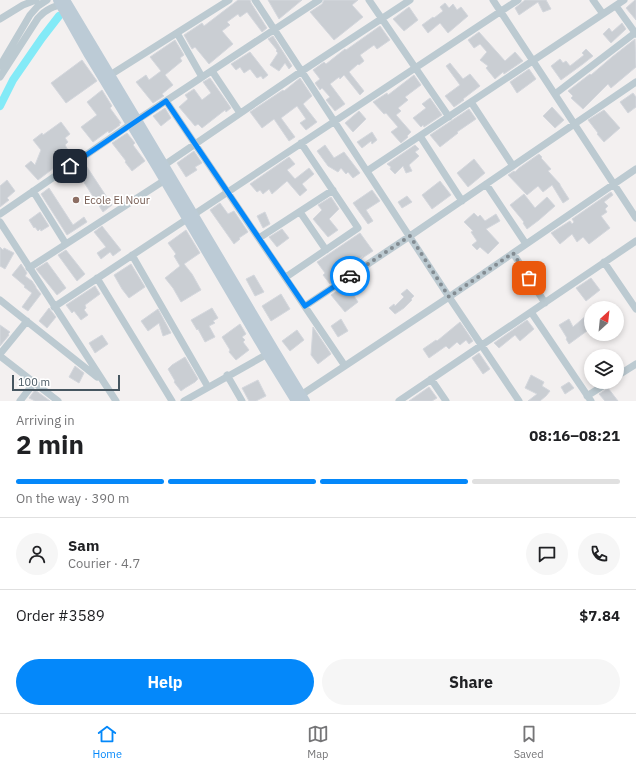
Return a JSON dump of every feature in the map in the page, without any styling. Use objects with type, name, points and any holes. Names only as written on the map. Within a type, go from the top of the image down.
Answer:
[{"type":"main road","points":[[63,2],[299,399]]},
{"type":"main road","points":[[161,167],[164,180],[190,216]]},
{"type":"street","points":[[0,19],[23,5],[47,0]]},
{"type":"street","points":[[107,77],[229,0]]},
{"type":"street","points":[[255,0],[449,297],[519,401]]},
{"type":"street","points":[[0,214],[134,122],[319,0]]},
{"type":"street","points":[[369,0],[449,117]]},
{"type":"street","points":[[161,167],[410,0]]},
{"type":"street","points":[[493,0],[636,218]]},
{"type":"street","points":[[54,307],[518,0]]},
{"type":"street","points":[[593,0],[603,14]]},
{"type":"street","points":[[367,171],[624,0]]},
{"type":"street","points":[[0,77],[43,12],[63,2]]},
{"type":"street","points":[[37,3],[43,12]]},
{"type":"street","points":[[0,66],[37,3]]},
{"type":"street","points":[[555,94],[636,33],[616,6]]},
{"type":"street","points":[[177,33],[202,77]]},
{"type":"street","points":[[212,71],[240,113]]},
{"type":"street","points":[[305,306],[636,82]]},
{"type":"street","points":[[166,101],[196,143],[345,366]]},
{"type":"street","points":[[471,102],[513,166]]},
{"type":"street","points":[[420,136],[462,201]]},
{"type":"street","points":[[286,277],[358,228],[301,143]]},
{"type":"street","points":[[299,399],[345,366],[636,169]]},
{"type":"street","points":[[29,268],[164,180]]},
{"type":"street","points":[[486,184],[526,244]]},
{"type":"street","points":[[259,238],[333,190]]},
{"type":"street","points":[[33,191],[66,244]]},
{"type":"street","points":[[300,212],[326,250]]},
{"type":"street","points":[[0,222],[116,401]]},
{"type":"street","points":[[399,401],[636,241]]},
{"type":"street","points":[[513,253],[545,303]]},
{"type":"street","points":[[132,255],[208,387]]},
{"type":"street","points":[[604,262],[636,309]]},
{"type":"street","points":[[97,278],[172,401]]},
{"type":"street","points":[[0,300],[103,381]]},
{"type":"street","points":[[531,312],[589,399],[601,389]]},
{"type":"street","points":[[27,321],[0,355],[58,401]]},
{"type":"street","points":[[184,401],[270,352]]},
{"type":"street","points":[[624,372],[636,364]]},
{"type":"street","points":[[228,376],[242,401]]},
{"type":"street","points":[[431,379],[446,401]]},
{"type":"street","points":[[20,401],[34,383]]},
{"type":"building","points":[[238,0],[250,0],[267,28],[262,32],[247,12],[240,17],[238,14],[227,22],[230,25],[222,31],[233,44],[209,64],[195,47],[192,49],[184,35],[202,23],[204,26]]},
{"type":"building","points":[[268,0],[302,0],[279,19]]},
{"type":"building","points":[[324,0],[358,0],[352,5],[363,17],[334,40],[310,12],[322,4]]},
{"type":"building","points":[[525,0],[546,0],[551,9],[543,12],[538,2],[519,15],[515,8]]},
{"type":"building","points":[[636,0],[636,20],[626,8]]},
{"type":"building","points":[[445,3],[449,8],[453,4],[457,10],[461,7],[468,16],[448,33],[440,23],[428,33],[422,25],[443,11],[440,7]]},
{"type":"building","points":[[409,7],[418,20],[404,31],[393,19]]},
{"type":"building","points":[[622,23],[626,29],[611,43],[603,34],[609,28],[612,32]]},
{"type":"building","points":[[380,26],[390,40],[377,49],[374,45],[360,55],[364,61],[349,72],[364,91],[360,95],[344,75],[340,79],[339,77],[330,84],[345,104],[335,111],[326,100],[330,97],[322,88],[320,90],[315,83],[320,79],[313,70],[324,62],[326,64],[345,49],[346,50]]},
{"type":"building","points":[[479,32],[505,61],[515,52],[523,61],[504,74],[503,72],[495,79],[486,68],[488,66],[480,60],[487,52],[480,44],[474,48],[468,40]]},
{"type":"building","points":[[273,36],[292,66],[289,69],[285,63],[279,71],[270,65],[278,53],[268,39]]},
{"type":"building","points":[[635,39],[636,67],[611,88],[608,84],[583,109],[571,98],[573,96],[568,91],[590,74],[591,75]]},
{"type":"building","points":[[175,40],[184,55],[180,58],[182,61],[165,75],[173,85],[162,94],[164,96],[153,103],[136,82],[146,75],[149,80],[161,71],[150,57]]},
{"type":"building","points":[[586,49],[593,56],[561,80],[551,66],[560,59],[563,63],[566,61],[570,66],[584,55],[582,53]]},
{"type":"building","points":[[250,52],[268,75],[263,79],[261,76],[257,78],[250,69],[244,73],[240,67],[236,70],[231,64]]},
{"type":"building","points":[[82,60],[97,81],[66,103],[51,83]]},
{"type":"building","points":[[450,63],[463,79],[470,74],[480,86],[454,107],[445,96],[460,85],[446,66]]},
{"type":"building","points":[[529,69],[536,79],[517,93],[510,82]]},
{"type":"building","points":[[414,75],[421,85],[405,97],[408,100],[398,108],[401,111],[396,115],[411,132],[401,143],[391,132],[398,127],[386,113],[384,114],[373,102],[387,93],[388,95]]},
{"type":"building","points":[[210,78],[231,108],[226,112],[225,110],[202,128],[198,124],[195,126],[179,107],[188,99],[185,95],[194,89],[202,100],[211,93],[203,82]]},
{"type":"building","points":[[300,78],[312,96],[303,104],[317,122],[306,130],[300,123],[306,119],[297,106],[281,118],[295,137],[289,141],[274,119],[262,128],[250,112],[283,90],[284,91]]},
{"type":"building","points":[[102,90],[112,106],[110,108],[121,123],[109,133],[108,131],[93,142],[81,127],[97,115],[87,102]]},
{"type":"building","points":[[633,93],[636,97],[636,107],[628,113],[620,102]]},
{"type":"building","points":[[430,98],[442,115],[424,127],[423,125],[421,127],[413,118],[426,108],[422,104]]},
{"type":"building","points":[[552,107],[564,120],[555,128],[543,116]]},
{"type":"building","points":[[165,108],[171,118],[161,126],[153,116]]},
{"type":"building","points":[[469,109],[476,119],[457,132],[458,133],[440,147],[430,135]]},
{"type":"building","points":[[604,110],[620,128],[604,142],[588,120]]},
{"type":"building","points":[[359,111],[366,119],[353,132],[345,123]]},
{"type":"building","points":[[61,122],[70,134],[65,138],[68,142],[65,145],[71,155],[38,180],[25,166],[31,161],[35,165],[41,150],[33,140],[42,133],[43,135]]},
{"type":"building","points":[[372,132],[377,140],[372,144],[371,141],[362,148],[357,142]]},
{"type":"building","points":[[127,133],[135,143],[133,145],[145,161],[132,171],[112,143]]},
{"type":"building","points":[[325,145],[334,158],[344,152],[360,173],[353,178],[348,172],[346,174],[341,168],[338,172],[328,166],[317,151]]},
{"type":"building","points":[[415,145],[419,149],[415,152],[419,156],[409,165],[412,171],[406,173],[403,166],[395,174],[390,169],[391,167],[387,164]]},
{"type":"building","points":[[194,151],[202,163],[195,167],[197,170],[186,177],[177,163]]},
{"type":"building","points":[[539,154],[551,169],[548,171],[560,184],[569,199],[563,203],[552,185],[543,192],[538,186],[527,195],[508,175],[514,171],[515,172]]},
{"type":"building","points":[[289,157],[295,164],[287,170],[295,179],[309,168],[314,174],[302,184],[307,190],[300,196],[287,181],[272,194],[269,189],[263,194],[260,190],[257,192],[250,184]]},
{"type":"building","points":[[474,159],[485,173],[468,187],[457,173]]},
{"type":"building","points":[[85,164],[112,205],[103,212],[76,170]]},
{"type":"building","points":[[7,180],[15,191],[7,198],[9,200],[0,207],[0,186]]},
{"type":"building","points":[[440,181],[451,195],[432,209],[422,195]]},
{"type":"building","points":[[49,188],[73,225],[84,217],[87,222],[67,235],[41,194]]},
{"type":"building","points":[[372,190],[380,201],[366,210],[373,221],[368,224],[353,203]]},
{"type":"building","points":[[611,192],[613,195],[604,202],[608,206],[605,209],[607,212],[601,216],[610,228],[589,244],[583,237],[577,242],[572,234],[560,244],[551,233],[570,221],[572,224],[574,222],[572,219]]},
{"type":"building","points":[[524,194],[535,208],[547,197],[555,206],[527,229],[523,223],[524,222],[510,205]]},
{"type":"building","points":[[407,196],[412,202],[402,208],[398,202]]},
{"type":"building","points":[[331,197],[339,209],[329,219],[338,230],[328,237],[313,219],[322,210],[318,205]]},
{"type":"building","points":[[220,203],[228,214],[234,211],[248,232],[239,238],[240,239],[234,244],[210,210]]},
{"type":"building","points":[[40,212],[49,226],[41,231],[40,229],[38,231],[29,220]]},
{"type":"building","points":[[265,212],[270,224],[263,228],[257,216]]},
{"type":"building","points":[[474,213],[478,217],[480,215],[485,221],[496,214],[500,221],[486,229],[499,243],[488,254],[480,247],[477,250],[472,245],[477,241],[471,232],[473,231],[464,222]]},
{"type":"building","points":[[102,226],[121,250],[113,256],[110,252],[101,259],[97,253],[106,247],[94,232]]},
{"type":"building","points":[[282,229],[289,238],[277,247],[269,237]]},
{"type":"building","points":[[186,230],[200,253],[184,264],[192,274],[201,290],[181,302],[165,278],[180,266],[174,256],[176,254],[168,243]]},
{"type":"building","points":[[360,233],[373,251],[361,259],[363,256],[337,275],[339,277],[330,284],[323,275],[325,273],[317,262]]},
{"type":"building","points":[[0,247],[3,250],[4,248],[14,253],[5,269],[0,266]]},
{"type":"building","points":[[66,250],[85,274],[77,281],[58,255]]},
{"type":"building","points":[[47,262],[66,288],[57,295],[36,269]]},
{"type":"building","points":[[21,264],[27,273],[25,276],[32,281],[41,294],[28,311],[22,307],[32,293],[12,275]]},
{"type":"building","points":[[131,264],[145,287],[129,298],[114,275]]},
{"type":"building","points":[[254,275],[264,292],[255,296],[246,279]]},
{"type":"building","points":[[359,276],[365,279],[358,291],[359,294],[354,296],[358,302],[345,312],[331,295],[345,285],[347,287],[349,283]]},
{"type":"building","points":[[591,278],[600,290],[586,301],[576,288]]},
{"type":"building","points":[[95,286],[100,294],[85,305],[86,308],[84,310],[88,315],[81,320],[74,311],[72,313],[66,305]]},
{"type":"building","points":[[407,289],[414,296],[404,308],[395,314],[389,308],[394,304],[395,306],[404,297],[401,294]]},
{"type":"building","points":[[281,294],[290,309],[271,321],[262,306]]},
{"type":"building","points":[[49,308],[56,317],[47,328],[39,321]]},
{"type":"building","points":[[212,308],[218,318],[213,321],[215,323],[209,326],[215,337],[205,342],[191,320]]},
{"type":"building","points":[[158,309],[171,333],[163,336],[159,323],[148,331],[141,321]]},
{"type":"building","points":[[584,317],[584,333],[569,344],[559,325],[569,319],[573,327]]},
{"type":"building","points":[[341,319],[348,331],[338,337],[331,326]]},
{"type":"building","points":[[527,320],[534,329],[520,341],[515,335],[499,348],[494,343]]},
{"type":"building","points":[[460,322],[473,341],[469,344],[466,340],[460,345],[457,342],[449,349],[446,346],[429,358],[423,349],[436,340],[437,341]]},
{"type":"building","points":[[240,324],[246,334],[242,337],[245,340],[243,342],[249,350],[236,360],[229,352],[230,350],[222,337]]},
{"type":"building","points":[[0,325],[10,332],[0,346]]},
{"type":"building","points":[[313,327],[331,354],[318,364],[311,355]]},
{"type":"building","points":[[297,330],[304,340],[290,351],[282,341]]},
{"type":"building","points":[[102,335],[108,344],[95,353],[89,343]]},
{"type":"building","points":[[479,353],[490,369],[483,374],[472,358]]},
{"type":"building","points":[[185,357],[198,379],[181,391],[174,382],[175,381],[168,369]]},
{"type":"building","points":[[75,366],[84,373],[79,383],[69,377]]},
{"type":"building","points":[[531,375],[544,382],[542,386],[550,391],[540,401],[528,401],[537,394],[525,388]]},
{"type":"building","points":[[258,380],[266,396],[256,401],[249,401],[242,388]]},
{"type":"building","points":[[569,382],[574,388],[565,394],[561,387]]},
{"type":"building","points":[[429,387],[437,398],[432,401],[409,401]]},
{"type":"building","points":[[609,389],[618,401],[605,401],[599,394]]},
{"type":"building","points":[[35,390],[50,401],[35,401],[29,398]]},
{"type":"waterway","points":[[0,106],[13,80],[59,16]]},
{"type":"way so far","points":[[350,276],[410,236],[449,297],[513,253],[529,278]]},
{"type":"place","name":"Ecole El Nour","points":[[76,200]]},
{"type":"route","points":[[70,166],[166,101],[196,143],[305,306],[350,276]]}]
